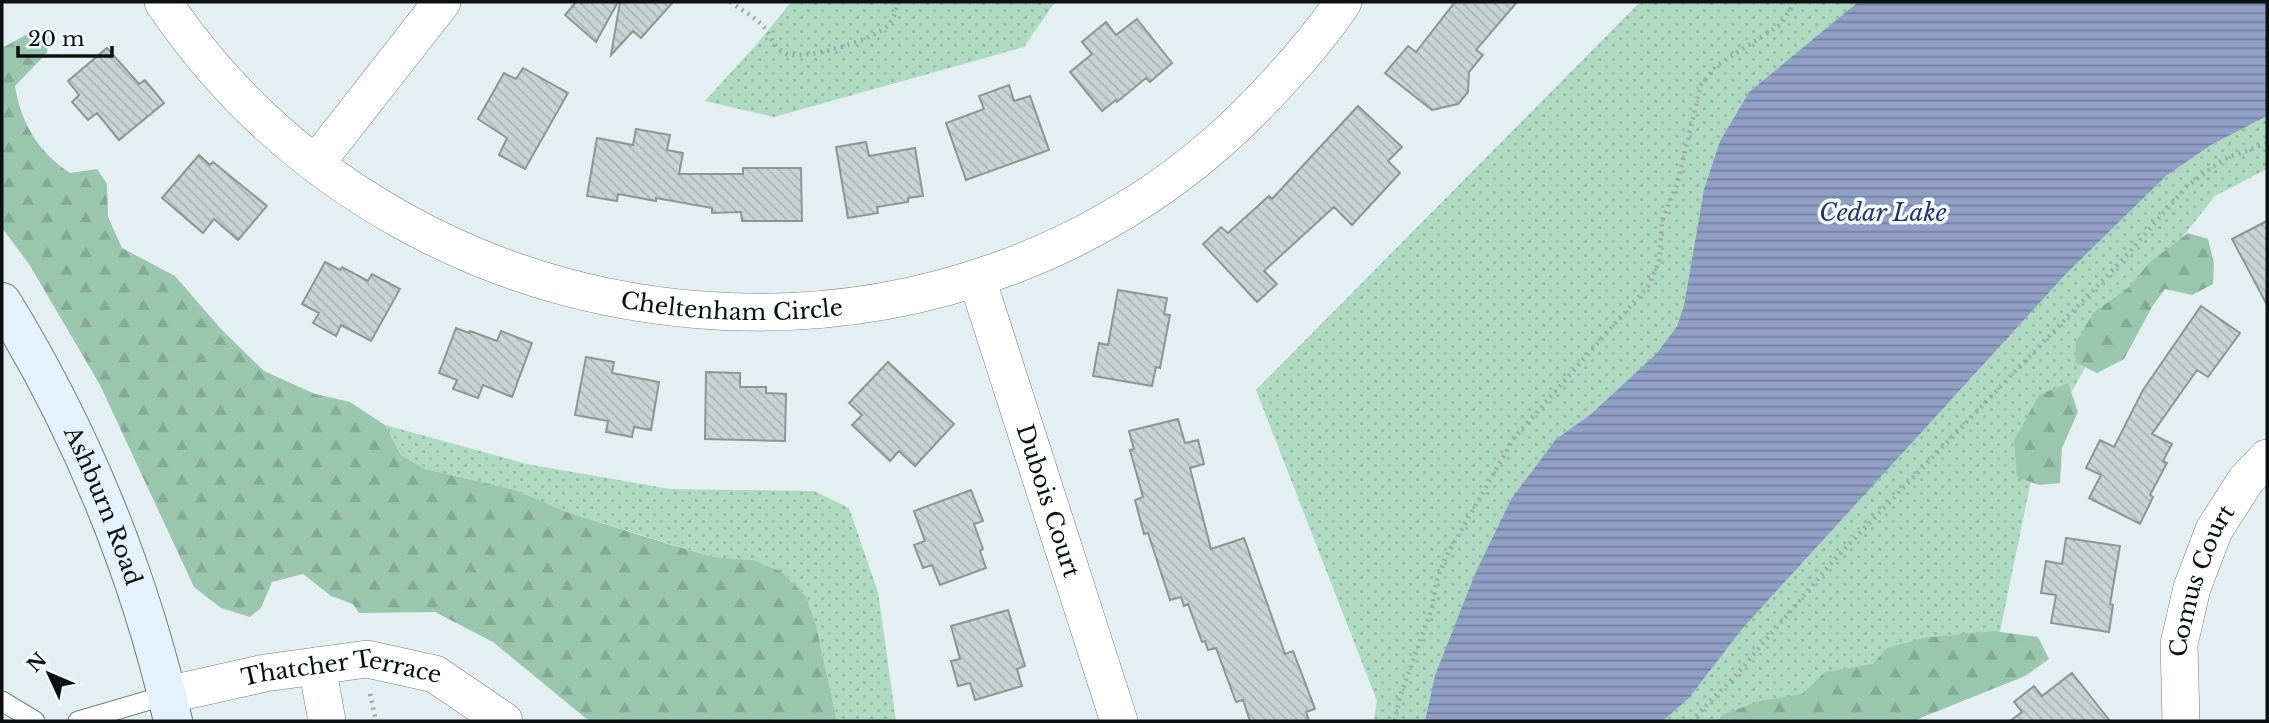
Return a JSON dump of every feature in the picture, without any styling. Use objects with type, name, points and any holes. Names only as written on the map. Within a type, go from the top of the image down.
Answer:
[{"type":"main road","name":"Ashburn Road","points":[[2,302],[32,351],[80,448],[115,528],[170,708]]},
{"type":"street","name":"Cheltenham Circle","points":[[163,2],[204,56],[239,95],[277,131],[316,163],[392,214],[461,250],[533,277],[633,303],[710,312],[762,313],[814,311],[891,300],[977,279],[1076,238],[1173,180],[1239,126],[1292,67],[1343,2]]},
{"type":"street","points":[[316,163],[442,2]]},
{"type":"street","name":"Dubois Court","points":[[977,279],[1119,721]]},
{"type":"street","name":"Comus Court","points":[[2181,721],[2179,644],[2192,588],[2214,530],[2246,480],[2267,458]]},
{"type":"street","name":"Thatcher Terrace","points":[[170,708],[265,673],[367,659],[435,674],[504,721]]},
{"type":"street","points":[[317,666],[327,721]]},
{"type":"lane","points":[[2,701],[35,721]]},
{"type":"lane","points":[[78,721],[170,708]]},
{"type":"path","points":[[730,2],[763,24],[776,47],[788,55],[804,56],[872,37],[887,27],[896,13],[898,2]]},
{"type":"path","points":[[1395,721],[1400,697],[1432,608],[1437,580],[1446,557],[1514,438],[1648,286],[1659,262],[1662,221],[1676,184],[1701,85],[1715,67],[1781,24],[1795,2]]},
{"type":"path","points":[[1691,721],[1737,674],[1835,560],[2117,266],[2187,186],[2224,159],[2267,143]]},
{"type":"green space","points":[[791,2],[1055,2],[1024,47],[774,117],[705,101]]},
{"type":"green space","points":[[1640,2],[1858,2],[1749,92],[1720,141],[1704,189],[1684,305],[1677,326],[1657,353],[1591,414],[1556,439],[1511,499],[1475,575],[1435,675],[1425,721],[1374,721],[1377,701],[1256,390]]},
{"type":"green space","points":[[31,32],[49,36],[47,53],[15,86],[22,112],[33,136],[49,156],[70,173],[97,169],[107,184],[108,217],[122,248],[175,276],[221,329],[264,371],[315,394],[350,402],[385,425],[401,455],[425,469],[515,490],[567,512],[712,557],[754,560],[782,572],[806,596],[816,625],[837,721],[589,721],[493,642],[435,612],[359,613],[353,604],[331,596],[303,574],[272,582],[261,608],[250,617],[221,608],[194,587],[100,385],[29,264],[2,228],[2,48]]},
{"type":"green space","points":[[2267,116],[2267,169],[2215,196],[2100,341],[2036,456],[1996,651],[1828,721],[1663,721],[1689,698],[1742,629],[2065,275],[2166,176],[2211,145]]},
{"type":"green space","points":[[2188,233],[2208,239],[2214,263],[2213,284],[2192,295],[2165,289],[2152,307],[2124,359],[2097,373],[2075,362],[2076,342],[2094,312],[2127,289],[2149,263]]},
{"type":"green space","points":[[2068,383],[2078,412],[2062,448],[2060,483],[2039,485],[2017,477],[2014,441],[2039,395]]},
{"type":"green space","points":[[385,425],[527,464],[670,489],[814,491],[849,508],[878,592],[896,721],[837,721],[816,625],[806,596],[782,572],[754,560],[712,557],[567,512],[515,490],[425,469],[401,455]]},
{"type":"green space","points":[[1993,631],[2038,637],[2049,659],[2025,676],[1913,721],[1716,721],[1724,714],[1760,701],[1802,694],[1825,672],[1873,664],[1887,648],[1924,638]]},
{"type":"water","name":"Cedar Lake","points":[[1858,2],[2267,2],[2267,116],[2211,145],[2166,176],[2065,275],[1742,629],[1689,698],[1663,721],[1425,721],[1435,675],[1475,574],[1511,499],[1556,439],[1591,414],[1657,353],[1677,326],[1684,305],[1704,189],[1720,141],[1749,92]]},
{"type":"building","points":[[576,2],[618,2],[596,42],[565,15]]},
{"type":"building","points":[[620,2],[673,2],[641,38],[633,31],[611,55]]},
{"type":"building","points":[[1455,2],[1517,2],[1476,50],[1483,55],[1469,72],[1468,92],[1458,104],[1432,110],[1385,73],[1408,46],[1416,52]]},
{"type":"building","points":[[1137,19],[1172,63],[1150,82],[1146,78],[1102,111],[1070,72],[1092,54],[1082,42],[1106,22],[1116,35]]},
{"type":"building","points":[[107,48],[139,84],[145,80],[164,103],[119,140],[97,113],[88,120],[72,102],[79,95],[68,81]]},
{"type":"building","points":[[523,68],[568,93],[525,169],[499,155],[507,138],[478,119],[504,73],[516,79]]},
{"type":"building","points":[[1009,85],[1014,101],[1030,96],[1049,150],[966,180],[946,123],[984,109],[979,96]]},
{"type":"building","points":[[1358,106],[1402,147],[1388,161],[1400,173],[1352,225],[1334,207],[1264,271],[1277,284],[1257,302],[1203,244],[1221,227],[1228,233],[1269,196],[1272,199]]},
{"type":"building","points":[[636,129],[670,135],[667,150],[683,153],[679,174],[743,174],[743,168],[801,168],[802,221],[742,221],[741,212],[712,213],[712,208],[656,198],[656,201],[618,194],[617,201],[587,196],[597,138],[633,145]]},
{"type":"building","points":[[866,142],[869,156],[915,148],[923,196],[908,198],[908,202],[877,207],[878,213],[848,218],[836,147]]},
{"type":"building","points":[[199,155],[210,165],[213,162],[267,206],[238,240],[214,219],[203,233],[162,198]]},
{"type":"building","points":[[2267,221],[2267,305],[2232,239]]},
{"type":"building","points":[[325,262],[340,270],[342,267],[368,281],[372,274],[400,289],[371,341],[341,325],[336,336],[313,323],[319,313],[302,304]]},
{"type":"building","points":[[1118,290],[1167,298],[1164,314],[1170,315],[1160,368],[1156,367],[1152,386],[1093,376],[1099,343],[1108,345]]},
{"type":"building","points":[[2201,306],[2240,333],[2208,377],[2197,370],[2152,434],[2172,444],[2163,461],[2167,463],[2150,495],[2153,497],[2140,524],[2089,498],[2101,475],[2086,468],[2100,440],[2114,447],[2143,390]]},
{"type":"building","points":[[456,328],[497,341],[501,331],[532,343],[512,397],[483,385],[478,398],[453,389],[457,380],[439,373]]},
{"type":"building","points":[[586,357],[614,362],[612,373],[659,382],[651,430],[634,427],[632,437],[606,432],[608,421],[575,415]]},
{"type":"building","points":[[888,362],[954,424],[915,466],[899,451],[890,461],[852,425],[862,415],[849,403]]},
{"type":"building","points":[[706,372],[740,373],[740,387],[766,387],[766,393],[786,394],[785,441],[705,439]]},
{"type":"building","points":[[1178,419],[1185,443],[1198,440],[1204,464],[1190,468],[1211,549],[1244,538],[1285,654],[1293,651],[1315,709],[1306,712],[1309,721],[1250,721],[1243,700],[1236,702],[1216,648],[1208,650],[1205,641],[1202,642],[1188,604],[1184,606],[1181,597],[1170,600],[1148,533],[1144,534],[1135,500],[1143,497],[1130,450],[1134,449],[1129,431]]},
{"type":"building","points":[[971,490],[983,521],[974,524],[983,549],[980,551],[986,568],[940,585],[932,565],[923,568],[914,545],[925,541],[914,511]]},
{"type":"building","points":[[2066,538],[2120,546],[2110,604],[2113,605],[2109,632],[2051,623],[2056,595],[2041,593],[2046,561],[2062,564]]},
{"type":"building","points":[[1008,610],[1025,666],[1017,669],[1022,686],[975,700],[970,683],[958,686],[951,661],[960,659],[951,626]]},
{"type":"building","points":[[2072,673],[2110,721],[2010,721],[2022,712],[2014,702],[2034,686],[2042,696]]}]
